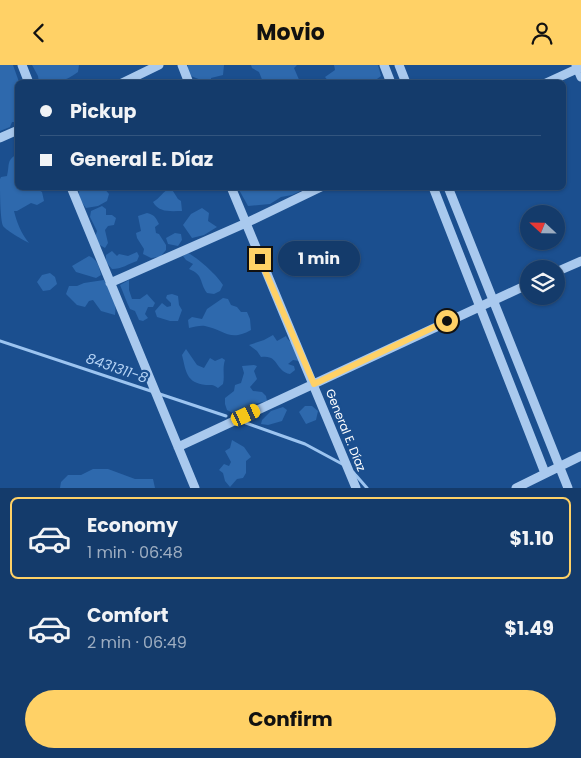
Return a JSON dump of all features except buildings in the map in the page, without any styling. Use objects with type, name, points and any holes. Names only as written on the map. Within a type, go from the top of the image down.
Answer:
[{"type":"street","points":[[22,65],[28,80]]},
{"type":"street","points":[[128,80],[159,65]]},
{"type":"street","points":[[182,65],[188,80]]},
{"type":"street","points":[[384,65],[390,80]]},
{"type":"street","points":[[399,65],[405,80]]},
{"type":"street","points":[[552,80],[578,67],[581,77]]},
{"type":"street","points":[[0,138],[15,131]]},
{"type":"street","points":[[72,190],[195,488]]},
{"type":"street","name":"General E. Díaz","points":[[232,190],[356,488]]},
{"type":"street","points":[[110,283],[246,223],[315,190]]},
{"type":"street","points":[[434,190],[545,473]]},
{"type":"street","points":[[449,190],[568,488]]},
{"type":"street","points":[[565,268],[581,261]]},
{"type":"street","points":[[178,447],[520,288]]},
{"type":"street","points":[[516,488],[581,456]]},
{"type":"shaded area","points":[[0,65],[13,65],[18,80],[15,80],[15,122],[12,122],[10,127],[0,131]]},
{"type":"shaded area","points":[[32,65],[79,65],[78,72],[64,80],[39,80]]},
{"type":"shaded area","points":[[188,65],[224,65],[223,75],[211,78],[211,80],[201,80],[191,76],[187,70]]},
{"type":"shaded area","points":[[251,65],[297,65],[294,68],[299,80],[262,80],[259,72],[252,68]]},
{"type":"shaded area","points":[[334,65],[378,65],[381,76],[376,80],[327,80],[325,77],[335,70]]},
{"type":"shaded area","points":[[14,156],[15,190],[39,190],[42,192],[44,201],[37,205],[31,203],[14,211],[16,220],[29,243],[5,228],[1,217],[0,179],[7,176],[10,161]]},
{"type":"shaded area","points":[[106,190],[109,194],[107,201],[98,206],[86,208],[81,201],[79,191]]},
{"type":"shaded area","points":[[172,190],[181,201],[182,211],[162,210],[156,206],[153,202],[166,191]]},
{"type":"shaded area","points":[[239,190],[303,190],[281,197],[270,204],[248,206]]},
{"type":"shaded area","points":[[102,206],[106,209],[106,215],[112,215],[116,218],[114,225],[108,226],[105,230],[108,243],[105,248],[98,244],[95,237],[97,231],[90,217],[91,211]]},
{"type":"shaded area","points":[[202,208],[209,213],[208,221],[217,227],[204,235],[192,238],[183,225],[191,214]]},
{"type":"shaded area","points":[[147,213],[154,216],[157,220],[159,224],[155,227],[156,233],[159,234],[166,245],[166,250],[160,257],[151,258],[143,254],[144,249],[137,238],[136,233],[141,231],[138,216]]},
{"type":"shaded area","points":[[175,233],[181,234],[182,240],[178,246],[168,244],[166,238]]},
{"type":"shaded area","points":[[112,251],[117,256],[119,254],[128,256],[137,252],[139,256],[137,261],[112,269],[106,262],[106,255]]},
{"type":"shaded area","points":[[188,253],[207,267],[220,281],[223,285],[220,291],[214,294],[207,293],[199,276],[189,269],[193,264],[183,256]]},
{"type":"shaded area","points":[[89,256],[96,261],[101,275],[96,278],[76,272],[72,266]]},
{"type":"shaded area","points":[[50,273],[55,277],[57,284],[50,290],[43,291],[37,282],[42,275]]},
{"type":"shaded area","points":[[104,280],[113,297],[115,315],[101,311],[93,300],[89,301],[85,307],[77,305],[66,294],[69,286]]},
{"type":"shaded area","points":[[129,280],[129,290],[132,299],[140,299],[147,294],[155,303],[153,307],[148,307],[145,314],[148,318],[143,321],[139,320],[135,311],[130,309],[120,285]]},
{"type":"shaded area","points":[[167,295],[178,296],[179,305],[182,310],[178,321],[157,317],[155,311],[162,303],[167,307],[171,306],[171,303],[166,298]]},
{"type":"shaded area","points":[[223,298],[228,299],[231,305],[237,307],[241,312],[247,312],[251,330],[238,335],[232,335],[205,326],[189,328],[188,320],[192,317],[202,319],[207,309]]},
{"type":"shaded area","points":[[273,335],[277,341],[286,336],[295,348],[299,361],[293,360],[288,364],[294,366],[295,370],[290,374],[282,370],[271,358],[261,357],[249,345]]},
{"type":"shaded area","points":[[186,349],[197,365],[204,368],[210,358],[215,361],[222,358],[225,360],[223,384],[218,388],[213,385],[194,382],[186,371],[182,355]]},
{"type":"shaded area","points":[[242,366],[257,366],[254,371],[257,379],[250,387],[253,391],[262,392],[266,396],[267,401],[247,406],[245,410],[235,414],[227,410],[225,398],[234,391],[235,385],[241,383],[244,373]]},
{"type":"shaded area","points":[[305,406],[312,406],[318,411],[316,420],[306,424],[299,412]]},
{"type":"shaded area","points":[[283,407],[287,410],[282,421],[268,425],[261,424],[262,420],[271,411]]},
{"type":"shaded area","points":[[232,440],[244,447],[251,457],[246,461],[246,473],[243,478],[237,479],[230,487],[225,481],[223,473],[219,470],[224,464],[229,466],[231,462],[225,451],[230,448]]},
{"type":"shaded area","points":[[93,469],[108,469],[135,479],[153,479],[155,488],[60,488],[61,482],[68,475],[81,475]]},
{"type":"waterway","name":"8431311-8","points":[[0,341],[226,416]]},
{"type":"waterway","name":"8431311-8","points":[[246,423],[305,444],[344,465]]},
{"type":"waterway","name":"8431311-8","points":[[353,472],[367,488]]},
{"type":"route","points":[[260,259],[314,384],[447,321]]}]
